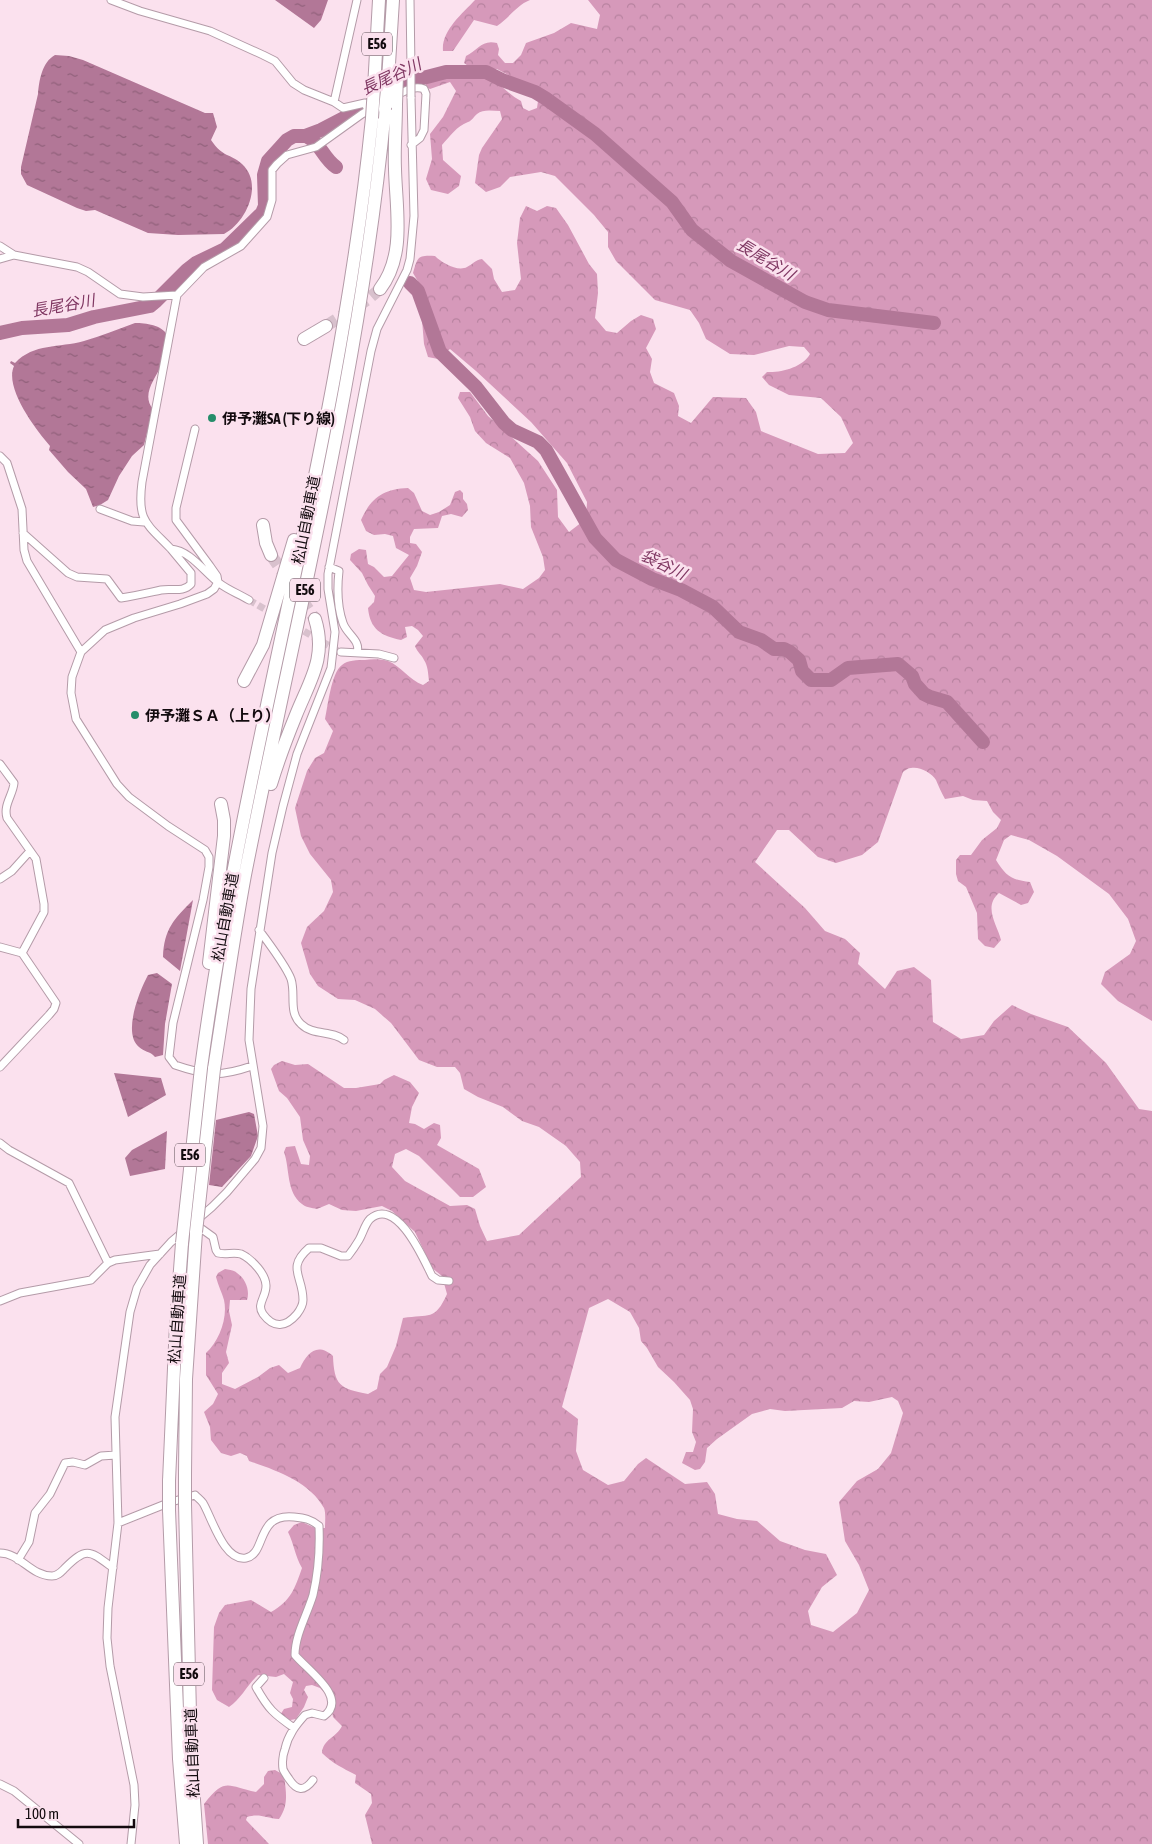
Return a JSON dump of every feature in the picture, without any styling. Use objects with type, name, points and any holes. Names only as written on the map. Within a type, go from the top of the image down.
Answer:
[{"type":"highway","name":"松山自動車道","points":[[197,1844],[191,1756],[185,1504],[186,1379],[194,1227],[208,1068],[210,1000],[232,880],[306,524],[352,278],[368,110],[374,88],[379,0]]},
{"type":"highway","name":"E56","points":[[393,0],[393,78]]},
{"type":"highway","points":[[380,289],[392,268],[397,246],[391,106],[398,0]]},
{"type":"highway","name":"松山自動車道","points":[[186,1844],[179,1759],[169,1510],[175,1332],[182,1243],[208,1068],[232,952],[246,870],[349,371],[391,106]]},
{"type":"highway","points":[[304,339],[326,326]]},
{"type":"highway","points":[[244,681],[263,645],[278,596],[298,527],[326,400],[336,368]]},
{"type":"highway","points":[[263,525],[271,555]]},
{"type":"highway","points":[[232,952],[241,920],[262,816],[271,782],[293,722],[315,672],[320,645],[315,619]]},
{"type":"highway","points":[[208,1068],[208,977],[224,836],[221,804]]},
{"type":"street","points":[[111,0],[140,11],[210,31],[275,61],[292,82],[320,98],[334,102],[344,108],[368,110]]},
{"type":"street","points":[[334,102],[358,0]]},
{"type":"street","points":[[131,1844],[135,1805],[134,1785],[110,1666],[107,1638],[108,1608],[118,1523],[115,1417],[130,1312],[137,1288],[150,1266],[160,1254],[194,1227],[227,1192],[255,1159],[261,1148],[263,1126],[252,1066],[249,1014],[272,853],[297,754],[331,668],[334,632],[328,589],[329,567],[371,351],[377,329],[410,259],[414,216],[411,144],[412,67],[410,0]]},
{"type":"street","points":[[23,532],[68,573],[78,577],[107,579],[121,598],[162,590],[183,590],[191,584],[191,573],[171,549],[144,522],[139,504],[177,295],[204,267],[241,246],[267,217],[272,200],[272,170],[287,155],[316,147],[368,110],[406,90],[420,88],[426,94],[423,118],[424,130],[420,138],[411,144]]},
{"type":"street","points":[[0,246],[14,255],[77,267],[88,272],[120,294],[143,297],[177,295]]},
{"type":"street","points":[[0,259],[14,255]]},
{"type":"street","points":[[195,429],[176,508],[176,520],[210,566],[218,582],[214,589],[207,594],[134,618],[105,630],[81,652],[72,677],[71,693],[76,720],[117,784],[130,797],[168,826],[205,850],[209,857],[203,900],[173,1023],[169,1057],[175,1065],[206,1074],[229,1074],[252,1066]]},
{"type":"street","points":[[0,456],[7,463],[22,509],[24,550],[27,561],[81,652]]},
{"type":"street","points":[[100,509],[132,521],[144,522]]},
{"type":"street","points":[[171,549],[177,550],[196,562],[218,582],[249,600]]},
{"type":"street","points":[[329,567],[339,572],[337,597],[340,611],[347,630],[358,643],[358,654]]},
{"type":"street","points":[[341,652],[379,654],[394,658]]},
{"type":"street","points":[[0,764],[14,782],[5,811],[7,818],[36,859],[44,904],[44,912],[22,953]]},
{"type":"street","points":[[0,879],[12,871],[30,851]]},
{"type":"street","points":[[260,930],[291,978],[294,1012],[297,1021],[302,1026],[311,1030],[336,1035],[344,1040]]},
{"type":"street","points":[[0,947],[22,953],[56,1003],[49,1015],[0,1067]]},
{"type":"street","points":[[0,1143],[9,1150],[69,1183],[108,1263]]},
{"type":"street","points":[[194,1227],[213,1236],[218,1253],[237,1253],[243,1255],[250,1259],[264,1275],[267,1281],[267,1288],[261,1306],[262,1313],[275,1324],[283,1325],[289,1323],[298,1312],[303,1301],[297,1269],[298,1259],[303,1253],[309,1248],[321,1248],[341,1256],[348,1256],[371,1218],[377,1216],[391,1217],[402,1226],[413,1239],[432,1276],[438,1280],[450,1281]]},
{"type":"street","points":[[0,1301],[20,1293],[91,1280],[108,1263],[124,1258],[160,1254]]},
{"type":"street","points":[[18,1560],[29,1542],[35,1513],[50,1494],[65,1463],[73,1462],[85,1466],[101,1456],[116,1456]]},
{"type":"street","points":[[118,1523],[168,1502],[195,1495],[202,1502],[226,1548],[233,1556],[241,1559],[248,1558],[255,1552],[265,1529],[280,1518],[311,1519],[319,1526],[320,1548],[316,1576],[312,1596],[296,1646],[296,1655],[330,1693],[333,1705],[330,1712],[324,1716],[312,1713],[305,1715],[294,1728],[284,1749],[283,1769],[297,1788],[302,1789],[313,1780]]},
{"type":"street","points":[[1,1551],[38,1573],[53,1576],[59,1574],[76,1558],[85,1553],[92,1553],[113,1568]]},
{"type":"street","points":[[264,1678],[256,1687],[266,1705],[279,1718],[294,1728]]},
{"type":"street","points":[[0,1784],[14,1791],[79,1844]]},
{"type":"green space","points":[[475,0],[530,0],[521,5],[497,26],[474,20],[453,51],[443,51],[445,37],[449,30]]},
{"type":"green space","points":[[588,0],[1152,0],[1152,1021],[1118,1001],[1101,984],[1105,972],[1130,954],[1136,941],[1128,919],[1109,894],[1057,856],[1029,840],[1011,835],[1004,840],[996,860],[1010,876],[1018,880],[1030,882],[1034,892],[1028,903],[1021,905],[999,893],[994,898],[992,904],[992,916],[1001,940],[994,948],[985,946],[978,939],[977,913],[966,887],[958,881],[956,860],[960,855],[971,855],[982,840],[997,828],[1001,820],[993,812],[987,801],[973,800],[963,796],[945,799],[934,777],[921,769],[910,768],[903,772],[878,842],[862,855],[836,863],[818,857],[789,830],[777,830],[755,862],[805,908],[825,931],[845,939],[860,953],[858,964],[885,989],[897,971],[914,967],[931,980],[933,1022],[961,1039],[984,1035],[994,1021],[1012,1005],[1068,1027],[1106,1063],[1139,1109],[1152,1111],[1152,1844],[372,1844],[365,1815],[372,1803],[371,1794],[355,1783],[356,1775],[334,1763],[322,1753],[327,1741],[342,1726],[333,1717],[329,1697],[320,1688],[312,1685],[306,1686],[304,1690],[308,1697],[304,1707],[296,1719],[285,1721],[280,1715],[284,1709],[292,1707],[293,1699],[290,1693],[293,1682],[284,1674],[276,1677],[258,1675],[229,1707],[217,1700],[212,1690],[214,1627],[219,1613],[225,1605],[251,1600],[271,1612],[278,1608],[288,1599],[302,1568],[288,1532],[294,1525],[302,1522],[315,1528],[325,1528],[324,1508],[318,1499],[301,1484],[270,1468],[249,1461],[247,1456],[240,1453],[231,1456],[221,1453],[211,1440],[210,1427],[204,1412],[213,1404],[218,1394],[206,1375],[206,1353],[218,1336],[225,1314],[224,1300],[216,1277],[218,1273],[225,1269],[234,1271],[243,1278],[248,1289],[247,1300],[230,1300],[229,1311],[232,1325],[226,1352],[229,1363],[222,1373],[222,1384],[235,1389],[258,1377],[270,1368],[279,1365],[288,1373],[300,1368],[309,1354],[313,1351],[322,1350],[333,1356],[335,1373],[340,1384],[351,1390],[368,1394],[377,1389],[380,1374],[387,1367],[396,1346],[403,1318],[430,1315],[439,1309],[447,1294],[442,1276],[432,1268],[415,1232],[392,1211],[382,1206],[356,1211],[342,1210],[329,1204],[317,1209],[305,1206],[297,1199],[291,1187],[284,1152],[286,1147],[295,1146],[301,1164],[309,1165],[310,1156],[303,1140],[300,1117],[287,1098],[279,1091],[271,1069],[282,1061],[295,1065],[308,1064],[344,1088],[380,1084],[394,1075],[410,1082],[419,1093],[412,1107],[409,1123],[424,1129],[434,1123],[440,1125],[441,1138],[437,1145],[479,1169],[486,1187],[473,1197],[460,1197],[419,1156],[406,1149],[395,1154],[392,1167],[405,1181],[450,1206],[467,1205],[475,1209],[487,1241],[519,1235],[581,1177],[580,1162],[566,1146],[539,1127],[522,1121],[503,1107],[464,1089],[460,1073],[455,1067],[437,1067],[419,1060],[391,1023],[375,1009],[355,1000],[338,999],[318,986],[310,974],[301,943],[307,927],[324,911],[333,892],[331,880],[310,854],[301,836],[295,808],[307,771],[315,758],[324,753],[333,731],[325,719],[330,690],[335,675],[338,669],[347,662],[379,660],[393,663],[418,683],[423,685],[429,681],[426,665],[415,646],[423,636],[412,626],[405,627],[407,637],[401,640],[382,634],[374,626],[368,608],[374,602],[375,596],[362,573],[350,560],[351,554],[359,549],[366,550],[368,564],[384,577],[392,576],[409,555],[396,548],[393,536],[385,534],[374,535],[366,531],[361,520],[369,506],[374,500],[385,493],[408,488],[414,493],[422,511],[430,515],[450,505],[455,492],[460,490],[463,493],[463,499],[467,504],[468,510],[462,517],[451,514],[442,516],[438,528],[414,529],[410,537],[410,543],[416,544],[422,552],[410,578],[414,590],[426,592],[500,584],[523,589],[539,578],[545,570],[543,557],[531,527],[530,506],[524,483],[510,458],[486,443],[475,431],[470,417],[458,398],[460,392],[470,392],[488,416],[538,461],[557,490],[558,517],[569,532],[586,519],[587,502],[567,463],[531,422],[450,349],[438,359],[428,357],[424,344],[421,308],[423,290],[413,273],[417,260],[425,256],[435,256],[455,268],[463,268],[482,259],[492,269],[494,279],[502,292],[515,290],[521,279],[517,243],[520,218],[526,206],[537,211],[547,206],[556,208],[568,225],[589,264],[597,274],[598,293],[595,318],[606,331],[617,333],[641,315],[653,319],[656,329],[646,348],[652,359],[650,372],[654,383],[674,393],[679,406],[678,416],[691,423],[713,397],[746,398],[756,412],[761,431],[818,454],[845,453],[853,443],[841,417],[821,398],[789,395],[769,385],[762,377],[767,372],[785,370],[797,366],[807,359],[810,354],[804,347],[789,346],[754,355],[730,354],[706,339],[699,323],[690,310],[655,300],[616,261],[608,247],[608,232],[594,215],[555,176],[541,172],[510,177],[500,187],[486,192],[475,183],[479,155],[502,119],[500,111],[479,112],[471,121],[457,129],[448,138],[442,145],[443,160],[461,176],[459,186],[448,194],[431,190],[426,179],[432,159],[430,134],[443,117],[456,91],[450,82],[430,89],[426,87],[426,80],[453,73],[468,72],[481,74],[492,79],[521,101],[523,108],[529,111],[537,108],[538,101],[531,95],[523,83],[497,69],[471,68],[464,63],[466,56],[484,44],[492,42],[497,43],[498,55],[505,63],[513,63],[521,55],[526,43],[554,33],[571,23],[597,29],[600,15]],"holes":[[[608,1299],[630,1312],[639,1328],[641,1341],[658,1367],[690,1400],[693,1409],[692,1432],[696,1442],[693,1452],[686,1452],[682,1463],[695,1470],[700,1469],[705,1462],[707,1448],[752,1414],[770,1409],[785,1411],[842,1408],[854,1401],[869,1402],[892,1397],[898,1401],[903,1413],[891,1453],[878,1469],[857,1481],[839,1502],[845,1541],[859,1565],[869,1590],[857,1613],[833,1632],[811,1625],[808,1611],[822,1587],[837,1575],[826,1554],[805,1550],[780,1541],[757,1521],[737,1519],[718,1514],[715,1494],[707,1482],[685,1484],[646,1458],[638,1464],[624,1481],[608,1485],[583,1470],[576,1451],[578,1419],[562,1407],[589,1308]]]},
{"type":"green space","points":[[275,1770],[284,1775],[286,1798],[282,1814],[279,1819],[256,1815],[247,1817],[246,1820],[269,1844],[208,1844],[204,1804],[211,1795],[217,1790],[228,1786],[256,1792],[264,1784],[264,1777],[268,1771]]},
{"type":"water","points":[[275,0],[328,0],[321,20],[314,28]]},
{"type":"water","points":[[55,55],[83,60],[205,113],[213,113],[217,127],[211,140],[219,150],[242,164],[252,182],[250,202],[232,229],[224,234],[178,235],[148,233],[95,210],[86,211],[77,208],[27,185],[21,174],[21,167],[39,83],[44,67]]},
{"type":"water","points":[[135,323],[158,327],[167,335],[161,366],[150,387],[148,398],[153,409],[144,445],[132,456],[119,476],[108,500],[93,507],[86,489],[49,450],[50,446],[23,408],[13,386],[12,375],[14,366],[10,363],[11,361],[15,363],[30,352],[39,349],[84,341]]},
{"type":"water","points":[[193,900],[180,971],[163,957],[165,939],[171,925]]},
{"type":"water","points":[[157,973],[172,984],[165,1024],[163,1055],[155,1057],[141,1049],[134,1041],[132,1022],[137,1001],[148,975]]},
{"type":"water","points":[[114,1073],[161,1078],[166,1095],[128,1117]]},
{"type":"water","points":[[249,1112],[254,1114],[258,1136],[251,1156],[222,1187],[209,1185],[216,1120]]},
{"type":"water","points":[[167,1131],[165,1169],[130,1176],[125,1158],[132,1150]]},
{"type":"waterway","name":"長尾谷川","points":[[0,333],[22,328],[68,325],[94,317],[150,306],[187,270],[196,263],[225,249],[262,213],[265,206],[264,175],[268,161],[287,140],[294,136],[305,136],[321,130],[419,79],[446,72],[486,72],[545,98],[595,134],[672,202],[692,230],[731,261],[805,302],[828,310],[934,323]]},
{"type":"waterway","name":"袋谷川","points":[[308,137],[316,143],[328,160],[336,167]]},
{"type":"waterway","name":"袋谷川","points":[[410,283],[418,291],[440,352],[476,387],[504,423],[512,430],[538,442],[546,450],[595,538],[616,560],[713,607],[739,632],[761,640],[774,649],[784,649],[790,652],[799,660],[802,671],[811,680],[831,680],[848,668],[898,664],[912,676],[915,684],[924,694],[947,702],[983,742]]},
{"type":"tunnel","points":[[326,326],[367,300],[380,289]]},
{"type":"tunnel","points":[[271,555],[315,619]]},
{"type":"tunnel","points":[[249,600],[275,615]]},
{"type":"tunnel","points":[[295,626],[338,651]]},
{"type":"place","name":"伊予灘SA (下り線)","points":[[212,418]]},
{"type":"place","name":"伊予灘ＳＡ（上り）","points":[[135,715]]}]
